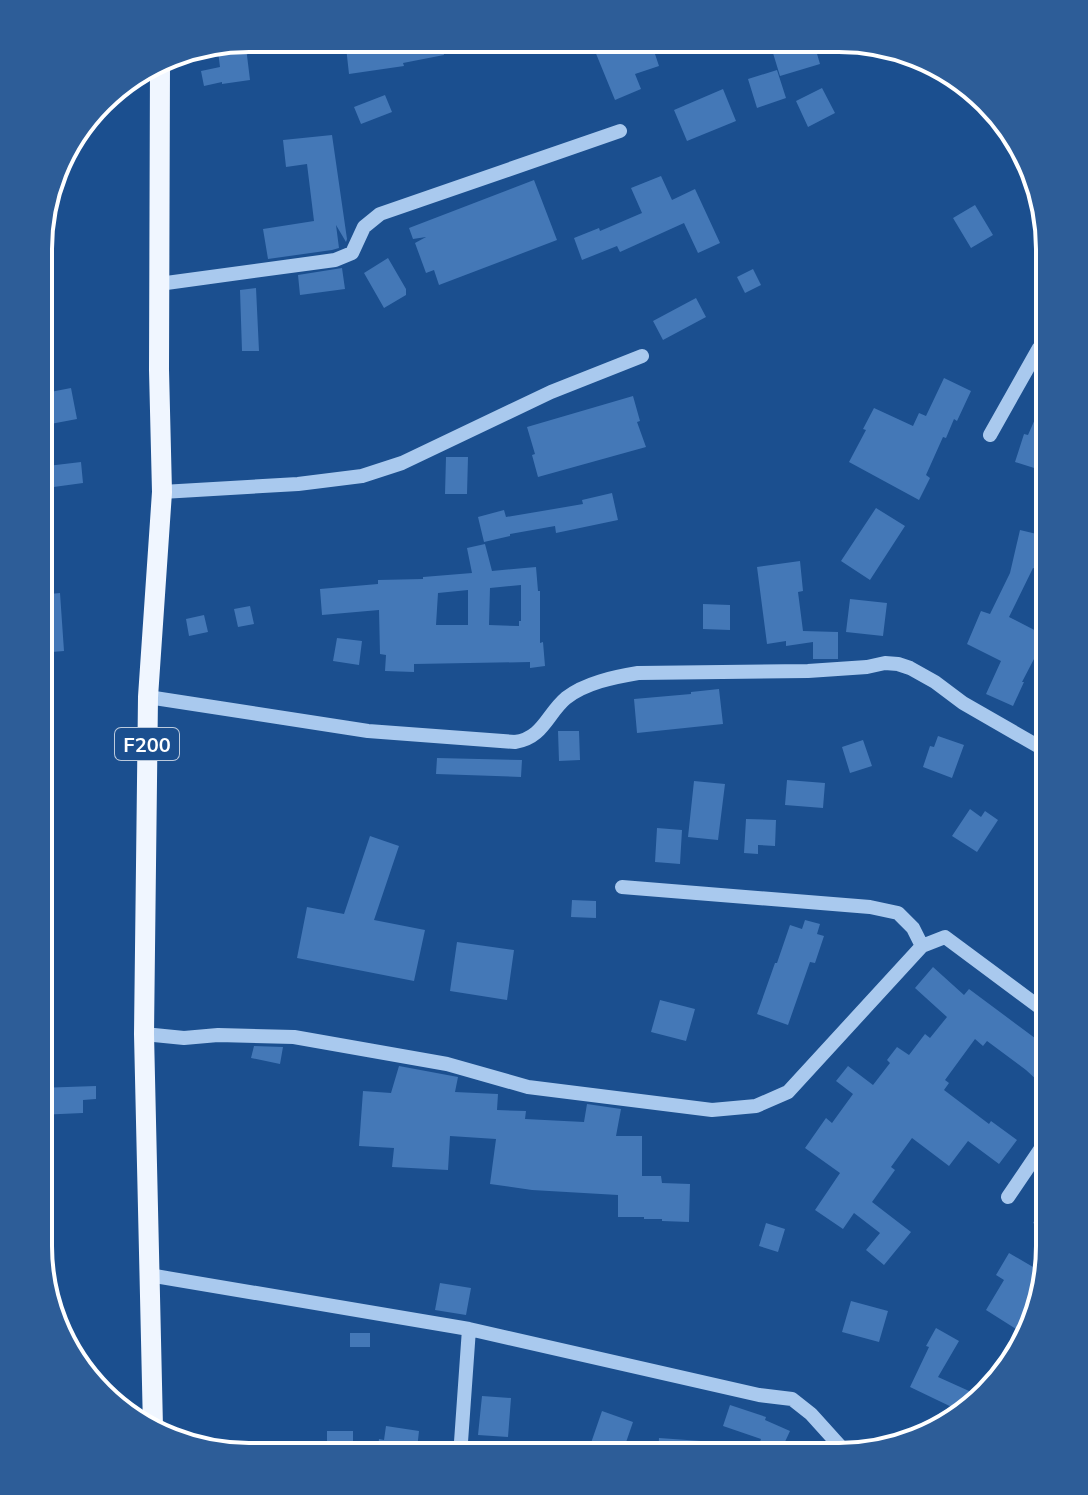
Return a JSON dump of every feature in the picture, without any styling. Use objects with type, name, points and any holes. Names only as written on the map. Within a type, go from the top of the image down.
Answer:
[{"type":"main road","name":"F200","points":[[153,1418],[144,1034],[148,697],[162,492],[160,73]]},
{"type":"street","points":[[159,284],[335,260],[352,253],[364,227],[380,214],[620,131]]},
{"type":"street","points":[[990,435],[1036,353]]},
{"type":"street","points":[[162,492],[298,484],[362,476],[402,463],[551,392],[642,356]]},
{"type":"street","points":[[148,697],[368,731],[515,742],[526,741],[535,735],[565,699],[619,676],[638,673],[808,671],[885,663],[910,668],[1036,745]]},
{"type":"street","points":[[622,887],[870,907],[898,913],[913,928],[922,946]]},
{"type":"street","points":[[144,1034],[184,1038],[218,1035],[294,1037],[447,1064],[528,1087],[712,1110],[756,1106],[788,1092],[922,946],[945,937],[1036,1005]]},
{"type":"street","points":[[1008,1197],[1036,1156]]},
{"type":"street","points":[[149,1275],[469,1329],[759,1395],[792,1399],[811,1414],[837,1443]]},
{"type":"street","points":[[461,1443],[469,1329]]},
{"type":"building","points":[[247,52],[250,80],[204,86],[201,71],[220,67],[218,55]]},
{"type":"building","points":[[347,52],[443,52],[444,55],[403,63],[404,66],[349,74]]},
{"type":"building","points":[[595,52],[654,52],[659,66],[635,74],[641,89],[615,100]]},
{"type":"building","points":[[773,52],[816,52],[820,64],[780,76]]},
{"type":"building","points":[[777,70],[786,98],[757,108],[748,79]]},
{"type":"building","points":[[822,88],[835,113],[808,127],[796,101]]},
{"type":"building","points":[[723,89],[736,121],[687,141],[674,110]]},
{"type":"building","points":[[385,95],[392,112],[361,124],[354,107]]},
{"type":"building","points":[[332,135],[346,242],[336,225],[339,248],[268,259],[263,229],[314,221],[307,164],[286,167],[283,140]]},
{"type":"building","points":[[661,176],[672,200],[695,189],[720,243],[698,253],[684,223],[620,252],[617,246],[582,260],[574,238],[599,228],[600,231],[642,213],[631,188]]},
{"type":"building","points":[[534,180],[557,240],[439,285],[434,270],[426,273],[415,243],[426,237],[413,239],[409,228]]},
{"type":"building","points":[[975,205],[993,235],[971,248],[953,218]]},
{"type":"building","points":[[388,258],[406,289],[406,295],[384,308],[364,273]]},
{"type":"building","points":[[342,268],[345,289],[300,295],[298,275]]},
{"type":"building","points":[[753,269],[761,285],[745,293],[737,277]]},
{"type":"building","points":[[256,288],[259,351],[242,351],[240,290]]},
{"type":"building","points":[[696,298],[706,317],[663,340],[653,321]]},
{"type":"building","points":[[944,378],[971,391],[957,421],[954,419],[946,438],[943,437],[926,475],[930,478],[919,500],[849,462],[874,408],[913,426],[919,413],[926,416]]},
{"type":"building","points":[[71,388],[77,419],[52,424],[52,392]]},
{"type":"building","points":[[633,396],[640,421],[637,422],[646,447],[538,477],[527,427]]},
{"type":"building","points":[[1036,417],[1036,469],[1015,462],[1024,434],[1028,435]]},
{"type":"building","points":[[446,457],[468,457],[467,494],[445,494]]},
{"type":"building","points":[[81,462],[83,483],[52,487],[52,465]]},
{"type":"building","points":[[612,493],[618,520],[556,533],[555,526],[484,542],[478,517],[504,510],[506,517],[583,504],[582,500]]},
{"type":"building","points":[[876,508],[905,526],[870,580],[841,561]]},
{"type":"building","points":[[1020,530],[1036,534],[1036,569],[1033,568],[1009,617],[1036,631],[1036,655],[1013,706],[986,694],[1001,661],[967,644],[981,611],[990,614],[1010,573]]},
{"type":"building","points":[[485,544],[492,571],[536,567],[540,591],[540,643],[543,642],[545,666],[530,668],[530,662],[414,664],[414,672],[385,671],[386,655],[380,654],[379,610],[322,615],[320,589],[378,584],[378,580],[472,573],[467,548]],"holes":[[[521,585],[519,626],[489,625],[490,588]],[[468,590],[468,625],[436,625],[438,593]]]},
{"type":"building","points":[[800,561],[803,591],[798,592],[803,631],[838,632],[838,659],[813,659],[813,642],[786,646],[786,641],[767,644],[757,567]]},
{"type":"building","points":[[60,593],[64,651],[52,652],[52,594]]},
{"type":"building","points":[[850,599],[887,603],[883,636],[846,632]]},
{"type":"building","points":[[703,604],[730,605],[730,630],[703,629]]},
{"type":"building","points":[[250,606],[254,624],[238,627],[234,609]]},
{"type":"building","points":[[204,615],[208,632],[189,636],[186,619]]},
{"type":"building","points":[[337,638],[362,641],[359,665],[333,661]]},
{"type":"building","points":[[719,689],[723,724],[637,733],[634,699]]},
{"type":"building","points":[[558,731],[579,731],[580,760],[559,761]]},
{"type":"building","points":[[938,736],[964,745],[952,778],[923,767],[930,746],[934,747]]},
{"type":"building","points":[[863,740],[872,766],[850,773],[842,747]]},
{"type":"building","points":[[437,758],[522,760],[521,777],[436,774]]},
{"type":"building","points":[[787,780],[825,783],[823,808],[785,805]]},
{"type":"building","points":[[694,781],[725,784],[718,840],[688,837]]},
{"type":"building","points":[[970,809],[981,817],[985,811],[998,820],[977,852],[952,836]]},
{"type":"building","points":[[746,819],[776,820],[775,846],[758,845],[758,854],[744,853]]},
{"type":"building","points":[[657,828],[682,830],[680,864],[655,862]]},
{"type":"building","points":[[370,836],[399,846],[374,920],[425,930],[414,981],[297,958],[307,907],[344,914]]},
{"type":"building","points":[[572,900],[596,901],[596,918],[571,917]]},
{"type":"building","points":[[805,920],[820,924],[817,934],[824,936],[815,963],[810,962],[788,1025],[757,1014],[790,925],[802,929]]},
{"type":"building","points":[[457,942],[514,950],[507,1000],[450,991]]},
{"type":"building","points":[[933,967],[964,995],[969,989],[1036,1039],[1036,1079],[987,1041],[983,1046],[975,1039],[945,1080],[949,1083],[944,1090],[989,1124],[991,1121],[1017,1140],[999,1164],[968,1141],[949,1166],[912,1138],[891,1167],[895,1170],[872,1202],[911,1232],[884,1265],[866,1250],[880,1233],[854,1213],[843,1229],[815,1210],[840,1173],[805,1148],[826,1118],[832,1123],[853,1094],[836,1081],[848,1066],[873,1085],[890,1063],[887,1060],[897,1047],[909,1055],[925,1034],[930,1038],[947,1017],[915,988]]},
{"type":"building","points":[[660,1000],[695,1009],[686,1041],[651,1032]]},
{"type":"building","points":[[254,1046],[283,1047],[280,1064],[251,1058]]},
{"type":"building","points":[[399,1066],[458,1077],[455,1092],[498,1094],[497,1110],[526,1111],[525,1119],[584,1122],[587,1104],[621,1109],[616,1136],[642,1136],[642,1176],[661,1176],[662,1183],[690,1184],[689,1222],[618,1217],[618,1195],[490,1184],[496,1139],[450,1136],[448,1170],[392,1167],[394,1148],[359,1146],[363,1091],[391,1093]]},
{"type":"building","points":[[96,1086],[96,1099],[83,1100],[83,1113],[52,1114],[52,1088]]},
{"type":"building","points":[[766,1223],[785,1229],[778,1252],[759,1246]]},
{"type":"building","points":[[1009,1253],[1035,1268],[1026,1309],[1017,1330],[986,1310],[1004,1280],[996,1275]]},
{"type":"building","points":[[440,1283],[471,1288],[466,1315],[435,1310]]},
{"type":"building","points":[[851,1301],[888,1311],[879,1342],[842,1332]]},
{"type":"building","points":[[936,1328],[959,1341],[938,1377],[971,1392],[952,1407],[910,1387],[929,1347],[926,1346]]},
{"type":"building","points":[[350,1333],[370,1333],[370,1347],[350,1347]]},
{"type":"building","points":[[482,1396],[511,1398],[508,1437],[478,1435]]},
{"type":"building","points":[[730,1405],[766,1417],[765,1420],[790,1431],[784,1443],[759,1443],[761,1439],[723,1426]]},
{"type":"building","points":[[602,1411],[633,1422],[626,1443],[591,1443]]},
{"type":"building","points":[[386,1426],[419,1431],[418,1443],[379,1443],[379,1439],[384,1440]]},
{"type":"building","points":[[327,1431],[353,1431],[353,1443],[327,1443]]},
{"type":"building","points":[[659,1438],[701,1441],[701,1443],[659,1443]]}]
